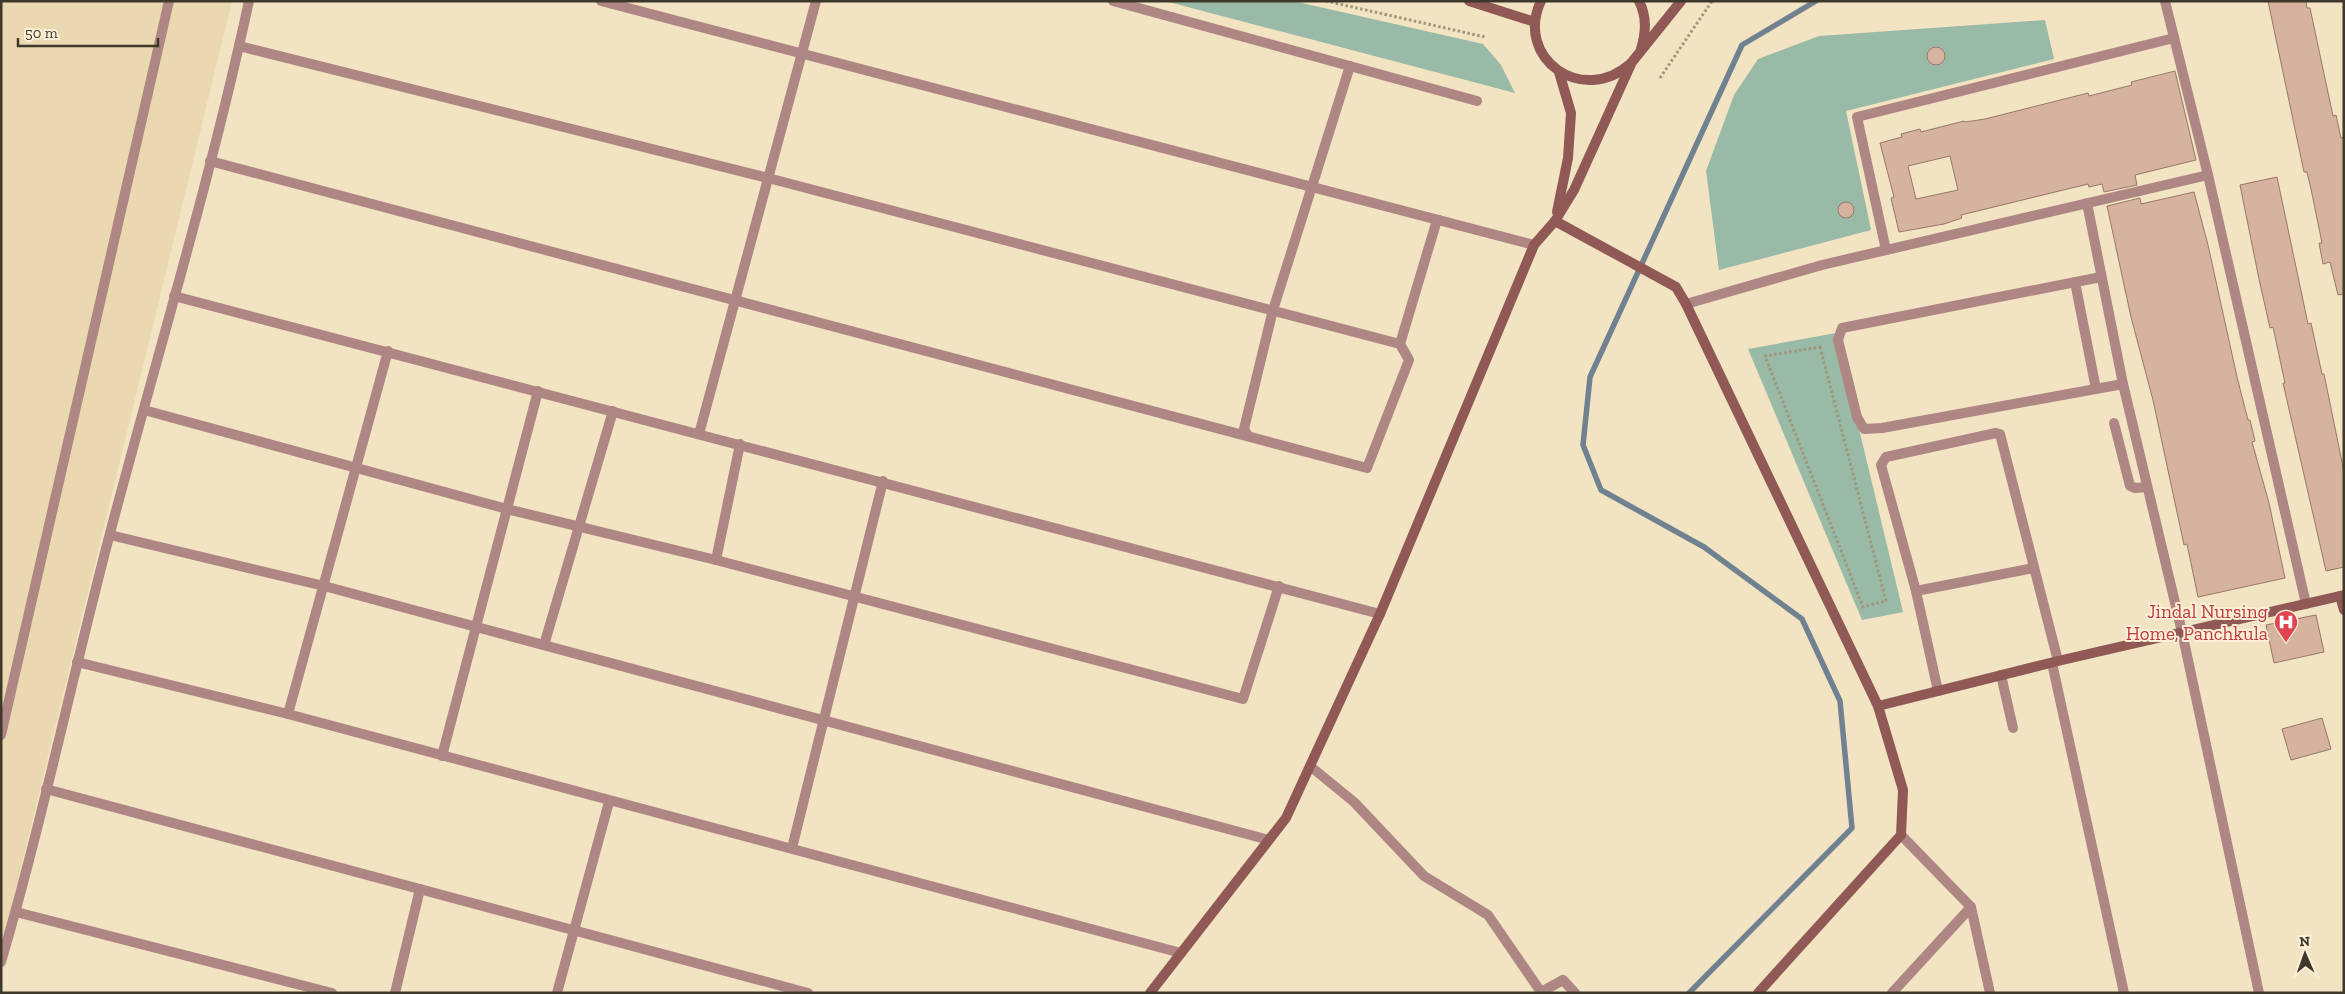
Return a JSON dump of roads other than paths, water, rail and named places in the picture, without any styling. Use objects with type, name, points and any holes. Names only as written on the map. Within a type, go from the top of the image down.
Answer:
[{"type":"street","points":[[1,735],[168,1]]},
{"type":"street","points":[[1,962],[16,912],[110,535],[210,161],[249,1]]},
{"type":"street","points":[[601,1],[639,6],[802,54],[1534,245]]},
{"type":"street","points":[[699,434],[816,1]]},
{"type":"street","points":[[1113,1],[1477,101]]},
{"type":"street","points":[[1470,1],[1535,22]]},
{"type":"street","points":[[1541,1],[1535,22],[1540,50],[1548,62],[1559,72],[1574,79],[1590,81],[1606,79],[1620,73],[1632,62],[1681,1]]},
{"type":"street","points":[[1150,993],[1286,818],[1380,614],[1534,245],[1555,221],[1574,190],[1632,62],[1641,49],[1645,34],[1645,19],[1639,1]]},
{"type":"street","points":[[2165,1],[2208,176],[2306,604]]},
{"type":"street","points":[[1886,250],[1857,117],[2174,38]]},
{"type":"street","points":[[210,161],[1367,468],[1409,360],[1400,344],[768,178],[239,46]]},
{"type":"street","points":[[1248,436],[1244,429],[1273,310],[1350,66]]},
{"type":"street","points":[[1555,221],[1568,158],[1572,113],[1559,72]]},
{"type":"street","points":[[1686,304],[1822,265],[2208,176]]},
{"type":"street","points":[[2087,203],[2123,384],[2182,632],[2259,993]]},
{"type":"street","points":[[1400,344],[1438,220]]},
{"type":"street","points":[[1555,221],[1676,288],[1686,304],[1878,706],[1903,790],[1901,835],[1758,993]]},
{"type":"street","points":[[2101,277],[1842,328],[1838,340],[1857,417],[1864,429],[1882,428],[2123,384]]},
{"type":"street","points":[[2075,282],[2096,389]]},
{"type":"street","points":[[174,296],[883,481],[1380,614]]},
{"type":"street","points":[[288,714],[388,351]]},
{"type":"street","points":[[442,756],[538,391]]},
{"type":"street","points":[[144,410],[507,509],[579,527],[596,529],[716,560],[1243,700],[1279,586]]},
{"type":"street","points":[[544,645],[613,411]]},
{"type":"street","points":[[2114,424],[2130,486],[2135,488],[2147,486]]},
{"type":"street","points":[[1938,691],[1916,591],[1881,465],[1882,460],[1886,457],[1996,432],[2002,437],[2034,568],[2124,993]]},
{"type":"street","points":[[716,560],[740,444]]},
{"type":"street","points":[[792,848],[883,481]]},
{"type":"street","points":[[110,535],[324,586],[1269,840]]},
{"type":"street","points":[[1916,591],[2034,568]]},
{"type":"street","points":[[1878,706],[2055,662],[2342,596],[2344,610]]},
{"type":"street","points":[[77,662],[288,714],[609,802],[792,848],[1181,954]]},
{"type":"street","points":[[2001,675],[2013,728]]},
{"type":"street","points":[[1310,766],[1354,802],[1424,876],[1488,914],[1541,992],[1563,980],[1575,993]]},
{"type":"street","points":[[46,789],[808,993]]},
{"type":"street","points":[[557,993],[609,802]]},
{"type":"street","points":[[1901,835],[1971,907],[1990,993]]},
{"type":"street","points":[[395,993],[420,889]]},
{"type":"street","points":[[1892,993],[1971,907]]},
{"type":"street","points":[[16,912],[332,993]]},
{"type":"waterway","points":[[1689,993],[1852,828],[1840,701],[1802,619],[1704,547],[1601,490],[1583,445],[1590,377],[1742,45],[1816,1]]},
{"type":"place","name":"Jindal Nursing Home, Panchkula","points":[[2286,643]]}]
